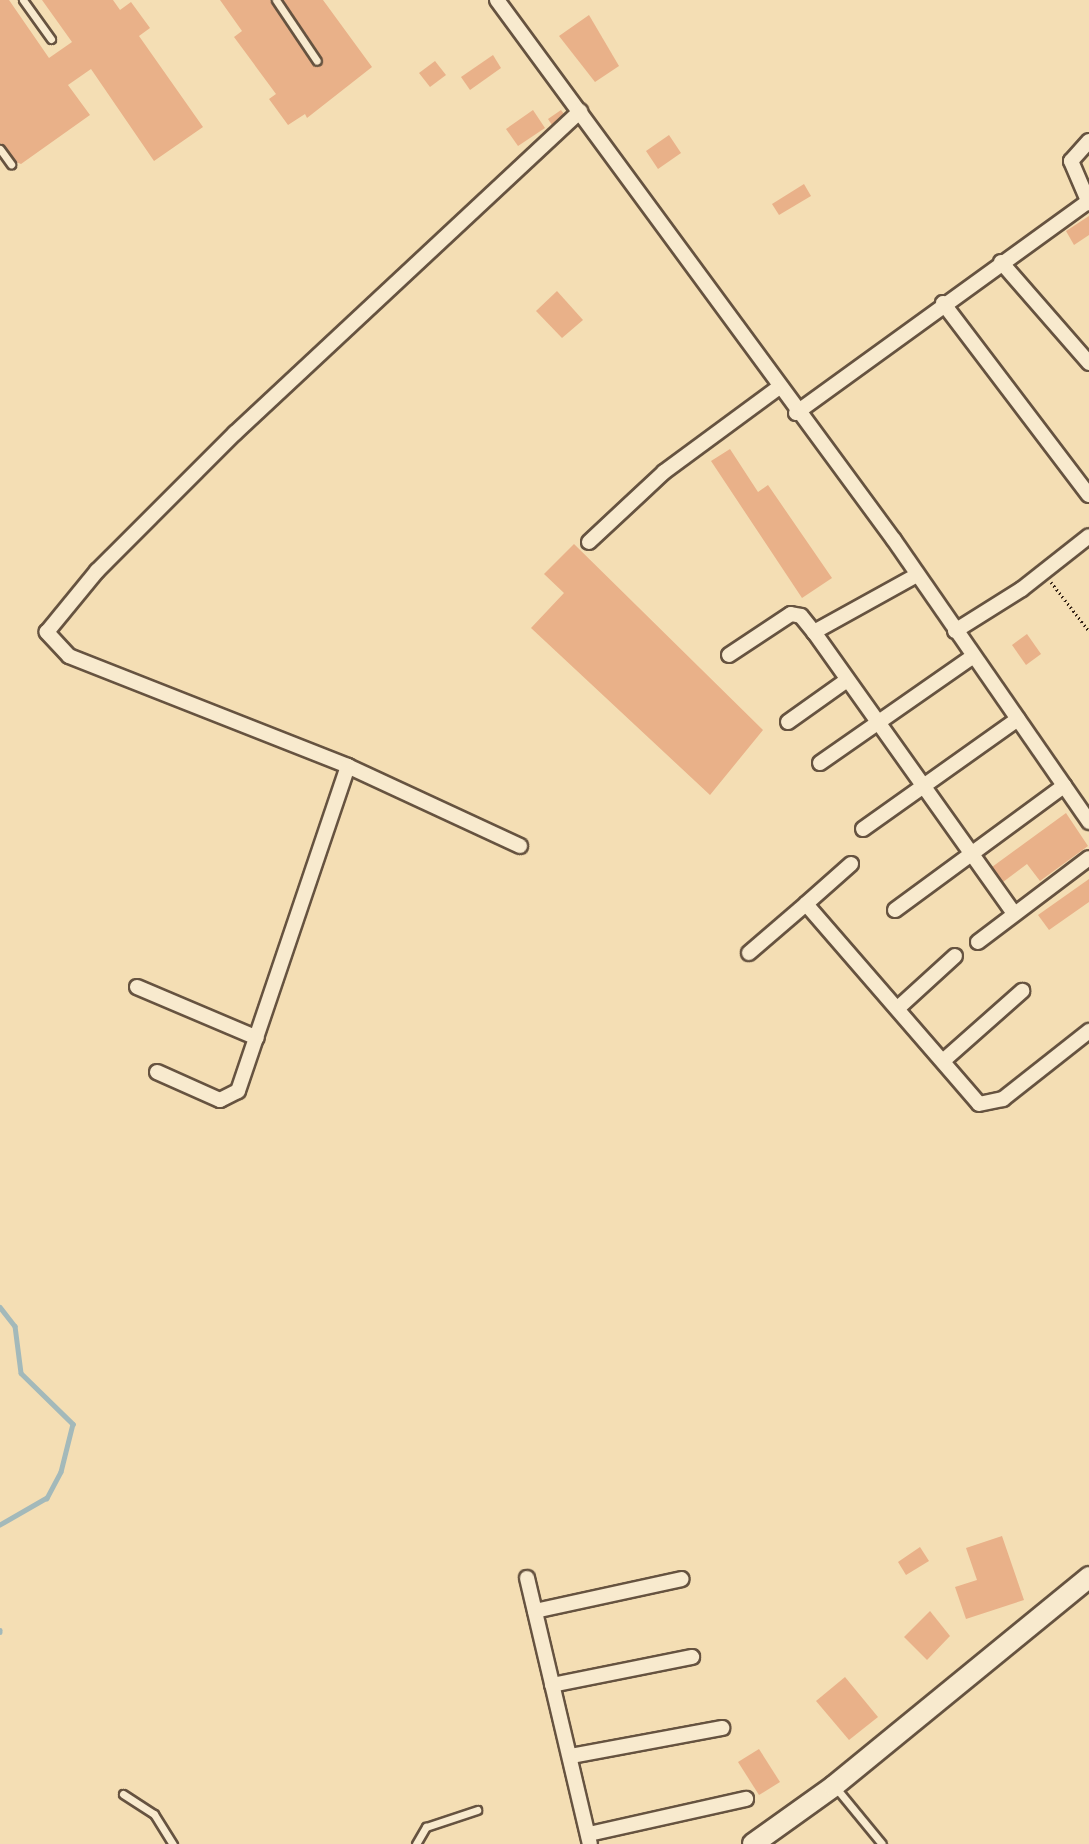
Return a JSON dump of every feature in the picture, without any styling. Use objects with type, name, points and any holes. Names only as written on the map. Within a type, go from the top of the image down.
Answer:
[{"type":"main road","points":[[753,1844],[834,1786],[1089,1577]]},
{"type":"street","points":[[497,0],[580,111],[796,413],[917,575],[1089,822]]},
{"type":"street","points":[[520,846],[348,766],[69,656],[50,639],[48,626],[235,433],[580,111]]},
{"type":"street","points":[[796,413],[943,303],[1088,202],[1071,161],[1089,141]]},
{"type":"street","points":[[1001,262],[1089,363]]},
{"type":"street","points":[[943,303],[1089,495]]},
{"type":"street","points":[[589,542],[664,472],[778,388]]},
{"type":"street","points":[[955,631],[1045,573],[1089,536]]},
{"type":"street","points":[[814,632],[917,575]]},
{"type":"street","points":[[729,655],[791,614],[801,616],[876,724],[1013,912]]},
{"type":"street","points":[[820,762],[972,657]]},
{"type":"street","points":[[788,722],[847,681]]},
{"type":"street","points":[[863,829],[924,788],[1018,719]]},
{"type":"street","points":[[157,1072],[226,1101],[240,1087],[348,766]]},
{"type":"street","points":[[895,910],[1064,786]]},
{"type":"street","points":[[978,942],[1013,912],[1089,858]]},
{"type":"street","points":[[749,953],[851,864]]},
{"type":"street","points":[[806,904],[986,1106],[1089,1031]]},
{"type":"street","points":[[898,1008],[955,956]]},
{"type":"street","points":[[137,987],[257,1038]]},
{"type":"street","points":[[943,1060],[1022,991]]},
{"type":"street","points":[[527,1578],[589,1839],[746,1799]]},
{"type":"street","points":[[535,1611],[682,1579]]},
{"type":"street","points":[[552,1685],[693,1657]]},
{"type":"street","points":[[571,1756],[722,1728]]},
{"type":"lane","points":[[23,0],[51,39]]},
{"type":"lane","points":[[276,0],[317,61]]},
{"type":"lane","points":[[0,149],[11,164]]},
{"type":"lane","points":[[834,1786],[882,1844]]},
{"type":"lane","points":[[123,1794],[154,1814],[173,1844]]},
{"type":"lane","points":[[416,1844],[426,1827],[477,1810]]},
{"type":"path","points":[[1045,573],[1089,631]]},
{"type":"building","points":[[0,0],[9,0],[49,58],[72,42],[42,0],[113,0],[120,10],[131,2],[150,28],[139,36],[203,127],[154,161],[91,69],[68,85],[90,115],[21,164],[16,162],[0,143]]},
{"type":"building","points":[[220,0],[270,0],[317,67],[322,58],[283,0],[323,0],[372,67],[307,118],[305,114],[288,125],[269,99],[276,94],[234,37],[242,31]]},
{"type":"building","points":[[589,15],[619,66],[595,82],[559,36]]},
{"type":"building","points":[[493,55],[501,68],[470,90],[461,77]]},
{"type":"building","points":[[435,61],[446,75],[430,87],[419,73]]},
{"type":"building","points":[[533,110],[545,128],[518,146],[506,129]]},
{"type":"building","points":[[561,110],[564,114],[552,125],[548,119]]},
{"type":"building","points":[[669,135],[681,153],[658,169],[646,151]]},
{"type":"building","points":[[804,184],[811,196],[779,215],[772,204]]},
{"type":"building","points":[[1089,216],[1089,235],[1074,245],[1066,231]]},
{"type":"building","points":[[557,291],[583,320],[562,338],[536,311]]},
{"type":"building","points":[[730,449],[758,492],[768,485],[832,578],[802,598],[711,461]]},
{"type":"building","points":[[574,544],[763,730],[710,795],[531,628],[564,593],[544,574]]},
{"type":"building","points":[[1027,634],[1041,654],[1026,665],[1012,645]]},
{"type":"building","points":[[1066,813],[1088,846],[1040,881],[1027,864],[1003,882],[992,867]]},
{"type":"building","points":[[1089,879],[1089,902],[1049,930],[1038,915]]},
{"type":"building","points":[[1002,1536],[1024,1600],[966,1619],[955,1587],[977,1580],[966,1548]]},
{"type":"building","points":[[920,1547],[929,1561],[906,1575],[898,1562]]},
{"type":"building","points":[[930,1611],[950,1636],[927,1660],[904,1637]]},
{"type":"building","points":[[845,1677],[878,1717],[849,1740],[816,1701]]},
{"type":"building","points":[[759,1749],[780,1782],[759,1795],[738,1762]]},
{"type":"waterway","points":[[0,1307],[15,1326],[21,1373],[73,1424],[61,1472],[47,1498],[0,1525]]}]
